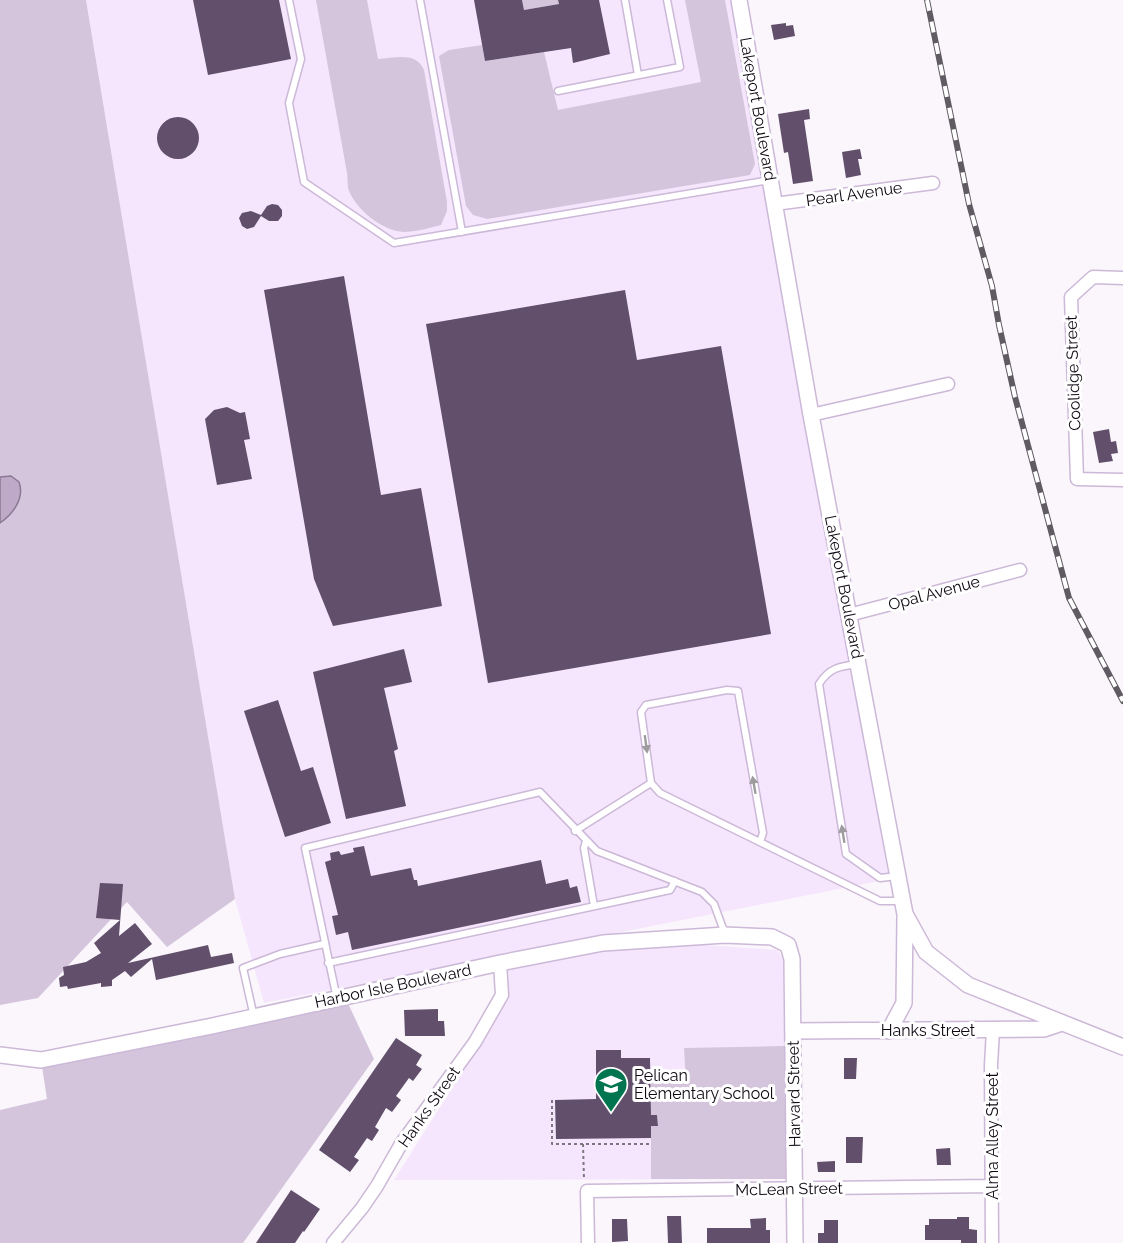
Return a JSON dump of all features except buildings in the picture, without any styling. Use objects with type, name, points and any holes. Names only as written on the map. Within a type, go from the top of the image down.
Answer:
[{"type":"street","name":"Lakeport Boulevard","points":[[739,0],[811,415],[904,907],[926,952],[968,985],[1123,1047]]},
{"type":"street","name":"Pearl Avenue","points":[[775,204],[933,183]]},
{"type":"street","name":"Coolidge Street","points":[[1123,278],[1093,277],[1071,297],[1077,479],[1123,480]]},
{"type":"street","points":[[811,415],[948,384]]},
{"type":"street","name":"Opal Avenue","points":[[849,615],[1020,570]]},
{"type":"street","points":[[889,1030],[904,1003],[906,989],[904,907]]},
{"type":"street","name":"Harbor Isle Boulevard","points":[[0,1055],[41,1060],[603,943],[725,935],[772,937],[788,945]]},
{"type":"street","name":"Harvard Street","points":[[788,945],[792,959],[795,1243]]},
{"type":"street","name":"Hanks Street","points":[[333,1243],[362,1208],[401,1144],[475,1042],[502,996],[500,963]]},
{"type":"street","name":"Hanks Street","points":[[793,1031],[1044,1029],[1062,1023]]},
{"type":"street","name":"Alma Alley Street","points":[[992,1243],[991,1065],[993,1030]]},
{"type":"street","points":[[585,1185],[588,1243]]},
{"type":"street","name":"McLean Street","points":[[585,1185],[795,1190],[992,1186]]},
{"type":"lane","points":[[289,0],[301,59],[289,103],[304,182],[394,243],[771,180]]},
{"type":"lane","points":[[420,0],[462,232]]},
{"type":"lane","points":[[625,0],[638,75]]},
{"type":"lane","points":[[558,91],[680,67],[667,0]]},
{"type":"lane","points":[[858,663],[835,667],[819,684],[846,854],[880,878],[898,876]]},
{"type":"lane","points":[[760,842],[763,832],[738,692],[727,690],[646,705],[641,712],[651,783],[660,793],[880,901],[904,907]]},
{"type":"lane","points":[[575,831],[651,783]]},
{"type":"lane","points":[[337,999],[304,848],[540,792],[575,831],[597,851],[702,892],[714,904],[725,935]]},
{"type":"lane","points":[[586,841],[584,848],[594,906]]},
{"type":"lane","points":[[328,963],[670,890],[675,881]]},
{"type":"lane","points":[[254,1017],[243,968],[280,954],[324,944]]},
{"type":"path","points":[[552,1100],[552,1144],[651,1144]]},
{"type":"path","points":[[583,1144],[585,1185]]},
{"type":"shaded area","points":[[0,0],[86,0],[235,899],[167,947],[127,902],[38,998],[0,1005]]},
{"type":"shaded area","points":[[86,0],[731,0],[889,879],[264,1003],[235,899]]},
{"type":"shaded area","points":[[316,0],[367,0],[378,59],[410,58],[416,60],[424,70],[447,202],[447,211],[441,225],[404,232],[387,228],[364,212],[348,189]]},
{"type":"shaded area","points":[[522,0],[558,0],[559,4],[524,10]]},
{"type":"shaded area","points":[[685,0],[725,0],[755,164],[750,175],[487,219],[473,215],[466,206],[439,56],[449,50],[482,45],[485,61],[544,52],[558,110],[701,82]]},
{"type":"shaded area","points":[[11,476],[19,482],[19,500],[9,515],[0,523],[0,477]]},
{"type":"shaded area","name":"Pelican Elementary School","points":[[703,945],[777,950],[783,959],[786,1179],[394,1180],[509,998],[508,970],[606,951]]},
{"type":"shaded area","points":[[345,997],[374,1059],[243,1243],[0,1243],[0,1110],[47,1099],[41,1060]]},
{"type":"shaded area","points":[[784,1046],[786,1179],[651,1179],[651,1126],[658,1125],[657,1115],[651,1115],[651,1082],[686,1082],[684,1048]]},
{"type":"railway","points":[[927,0],[969,204],[992,286],[1015,397],[1069,598],[1123,701]]},
{"type":"place","name":"Pelican Elementary School","points":[[611,1113]]}]
